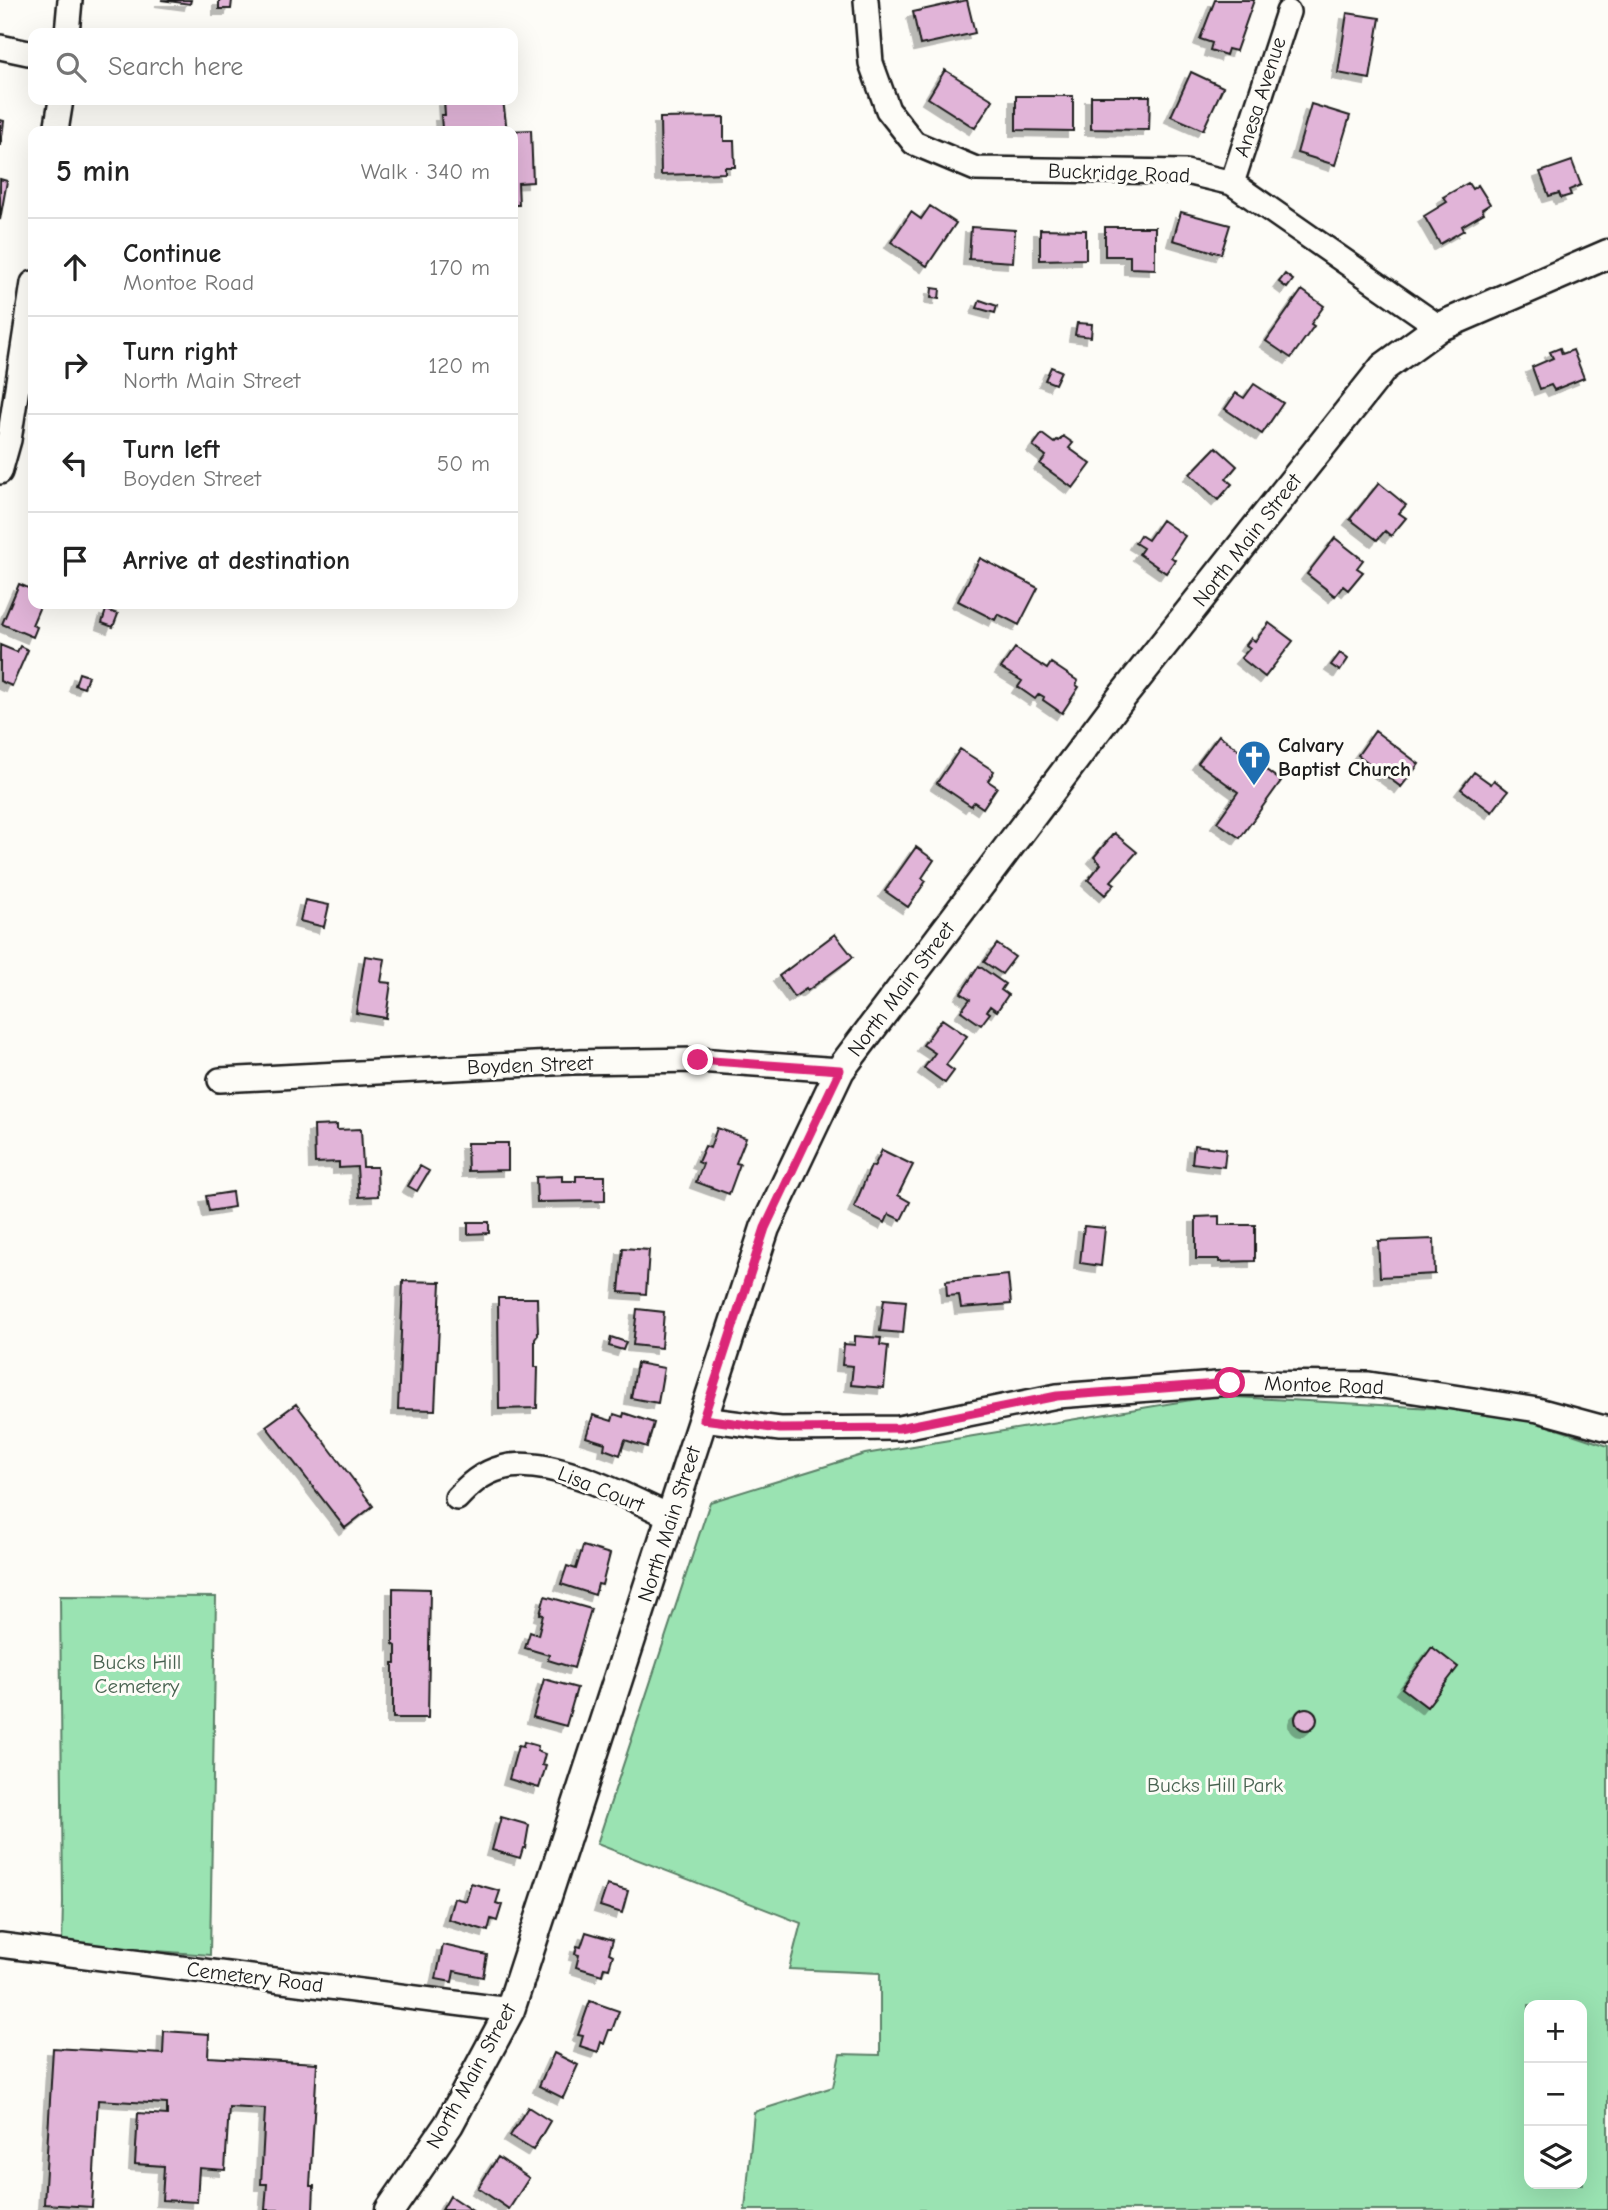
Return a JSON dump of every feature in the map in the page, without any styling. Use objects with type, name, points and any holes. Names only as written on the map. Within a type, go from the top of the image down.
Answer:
[{"type":"main road","name":"North Main Street","points":[[390,2210],[449,2124],[510,2010],[765,1228],[840,1070],[1121,698],[1384,367],[1439,327],[1608,254]]},
{"type":"street","points":[[67,28],[69,0]]},
{"type":"street","name":"Buckridge Road","points":[[866,0],[871,63],[888,110],[914,144],[976,169],[1186,172],[1232,183],[1439,327]]},
{"type":"street","name":"Anesa Avenue","points":[[1232,183],[1288,12]]},
{"type":"street","points":[[0,47],[28,53]]},
{"type":"street","points":[[57,126],[60,105]]},
{"type":"street","points":[[0,472],[9,440],[28,315]]},
{"type":"street","name":"Boyden Street","points":[[220,1080],[572,1062],[698,1060],[840,1070]]},
{"type":"street","name":"Montoe Road","points":[[703,1419],[780,1429],[899,1428],[1057,1396],[1230,1383],[1370,1384],[1538,1410],[1608,1429]]},
{"type":"street","name":"Lisa Court","points":[[457,1498],[474,1480],[502,1467],[544,1466],[601,1485],[671,1517]]},
{"type":"street","name":"Cemetery Road","points":[[0,1945],[510,2010]]},
{"type":"green space","name":"Bucks Hill Park","points":[[1215,1396],[1506,1412],[1608,1446],[1608,2210],[745,2210],[754,2112],[833,2087],[840,2054],[880,2055],[880,1973],[789,1969],[801,1923],[597,1844],[710,1502],[865,1454]]},
{"type":"green space","name":"Bucks Hill Cemetery","points":[[60,1596],[216,1597],[210,1955],[62,1944]]},
{"type":"building","points":[[161,0],[191,0],[190,4]]},
{"type":"building","points":[[219,0],[232,0],[231,9],[219,9]]},
{"type":"building","points":[[967,0],[975,33],[920,45],[913,12]]},
{"type":"building","points":[[1215,0],[1254,0],[1236,51],[1228,49],[1226,55],[1210,50],[1212,43],[1200,39]]},
{"type":"building","points":[[1347,13],[1380,18],[1370,79],[1338,73]]},
{"type":"building","points":[[945,70],[993,100],[975,128],[928,98]]},
{"type":"building","points":[[1191,72],[1223,87],[1203,130],[1171,116]]},
{"type":"building","points":[[1016,96],[1073,96],[1073,131],[1016,130]]},
{"type":"building","points":[[1091,96],[1150,96],[1149,130],[1091,129]]},
{"type":"building","points":[[1311,104],[1350,116],[1335,165],[1297,153]]},
{"type":"building","points":[[444,105],[504,105],[506,126],[442,126],[441,115],[445,115]]},
{"type":"building","points":[[724,117],[724,141],[734,141],[735,167],[725,167],[725,173],[661,175],[660,118]]},
{"type":"building","points":[[0,120],[4,121],[1,145],[0,145]]},
{"type":"building","points":[[531,130],[533,182],[518,183],[518,131]]},
{"type":"building","points":[[1572,161],[1581,185],[1569,190],[1571,195],[1561,198],[1559,193],[1549,196],[1540,172]]},
{"type":"building","points":[[0,179],[7,181],[0,220]]},
{"type":"building","points":[[1468,183],[1472,189],[1478,185],[1490,204],[1482,209],[1484,213],[1462,226],[1464,230],[1440,244],[1424,216],[1447,202],[1443,197]]},
{"type":"building","points":[[930,206],[956,223],[927,266],[891,242],[911,212],[921,219]]},
{"type":"building","points":[[1181,212],[1230,225],[1221,254],[1173,240]]},
{"type":"building","points":[[971,227],[1015,230],[1013,262],[969,259]]},
{"type":"building","points":[[1105,227],[1155,227],[1155,269],[1130,268],[1130,256],[1105,256]]},
{"type":"building","points":[[1040,229],[1086,230],[1086,259],[1040,260]]},
{"type":"building","points":[[1285,274],[1293,280],[1287,288],[1279,282]]},
{"type":"building","points":[[932,288],[940,289],[939,299],[931,298]]},
{"type":"building","points":[[1302,290],[1324,306],[1311,324],[1314,326],[1291,358],[1266,341]]},
{"type":"building","points":[[980,300],[997,306],[995,313],[977,308]]},
{"type":"building","points":[[1077,323],[1092,324],[1091,337],[1075,335]]},
{"type":"building","points":[[1560,348],[1562,354],[1573,350],[1584,378],[1554,390],[1551,385],[1540,389],[1532,367],[1553,358],[1550,352]]},
{"type":"building","points":[[1051,367],[1061,371],[1055,384],[1045,380]]},
{"type":"building","points":[[1254,384],[1283,403],[1262,434],[1225,409],[1236,393],[1244,398]]},
{"type":"building","points":[[1042,434],[1054,443],[1063,436],[1073,443],[1069,448],[1091,464],[1073,488],[1040,464],[1046,456],[1033,446]]},
{"type":"building","points":[[1216,447],[1237,466],[1226,479],[1232,484],[1218,500],[1190,474]]},
{"type":"building","points":[[1379,483],[1406,505],[1399,513],[1406,518],[1391,536],[1385,531],[1377,540],[1350,519]]},
{"type":"building","points":[[1162,520],[1185,536],[1171,557],[1175,560],[1166,573],[1139,554],[1143,548],[1135,543],[1140,535],[1148,540]]},
{"type":"building","points":[[1335,538],[1363,560],[1357,568],[1363,572],[1348,590],[1343,586],[1335,596],[1307,574]]},
{"type":"building","points":[[980,558],[1038,588],[1019,625],[998,614],[995,620],[958,601]]},
{"type":"building","points":[[19,584],[28,588],[28,609],[39,609],[32,625],[37,627],[33,637],[2,624]]},
{"type":"building","points":[[106,610],[118,614],[113,627],[102,623]]},
{"type":"building","points":[[1269,623],[1293,641],[1265,677],[1241,658],[1250,648],[1246,645],[1251,638],[1255,641]]},
{"type":"building","points":[[0,645],[17,652],[20,646],[28,650],[12,686],[0,681]]},
{"type":"building","points":[[1015,648],[1047,669],[1051,663],[1078,681],[1076,685],[1079,687],[1062,713],[1039,694],[1035,699],[1018,687],[1022,681],[1001,668]]},
{"type":"building","points":[[1340,653],[1348,659],[1340,671],[1331,665]]},
{"type":"building","points":[[79,673],[88,676],[84,688],[75,685]]},
{"type":"building","points":[[1375,731],[1419,764],[1401,787],[1358,755]]},
{"type":"building","name":"Calvary Baptist Church","points":[[1219,735],[1281,781],[1240,838],[1217,822],[1238,792],[1198,763]]},
{"type":"building","points":[[960,749],[994,771],[988,781],[997,787],[983,808],[974,802],[971,806],[937,783]]},
{"type":"building","points":[[1474,772],[1491,784],[1494,780],[1508,791],[1492,812],[1461,789]]},
{"type":"building","points":[[1114,833],[1137,852],[1111,881],[1115,884],[1105,895],[1088,880],[1101,864],[1094,857]]},
{"type":"building","points":[[916,847],[934,860],[922,878],[926,881],[908,907],[885,891]]},
{"type":"building","points":[[305,900],[329,905],[324,927],[300,921]]},
{"type":"building","points":[[835,934],[853,957],[807,991],[806,989],[794,997],[779,976]]},
{"type":"building","points":[[997,944],[1015,957],[1002,974],[984,962]]},
{"type":"building","points":[[365,956],[385,959],[381,982],[391,983],[386,1018],[356,1013]]},
{"type":"building","points":[[979,966],[1005,984],[1001,990],[1008,995],[997,1011],[990,1006],[987,1011],[990,1013],[981,1025],[961,1011],[970,999],[961,993]]},
{"type":"building","points":[[942,1019],[967,1036],[946,1065],[954,1071],[945,1083],[924,1068],[935,1053],[923,1045]]},
{"type":"building","points":[[337,1125],[337,1130],[361,1129],[363,1167],[377,1167],[378,1196],[359,1197],[357,1167],[339,1168],[339,1162],[315,1163],[314,1126]]},
{"type":"building","points":[[717,1128],[746,1138],[736,1163],[740,1164],[729,1194],[696,1182],[703,1164],[698,1162],[705,1146],[710,1148]]},
{"type":"building","points":[[467,1143],[508,1143],[508,1170],[468,1171]]},
{"type":"building","points":[[1194,1145],[1226,1149],[1224,1167],[1192,1163]]},
{"type":"building","points":[[882,1150],[913,1165],[898,1195],[910,1202],[901,1220],[889,1214],[885,1223],[854,1207],[871,1166],[874,1167]]},
{"type":"building","points":[[420,1166],[429,1171],[417,1191],[408,1186]]},
{"type":"building","points":[[562,1176],[562,1181],[576,1181],[576,1176],[605,1176],[605,1201],[537,1202],[536,1177]]},
{"type":"building","points":[[232,1192],[234,1207],[209,1211],[206,1196]]},
{"type":"building","points":[[1219,1216],[1219,1225],[1255,1225],[1255,1261],[1219,1262],[1219,1259],[1196,1259],[1196,1217]]},
{"type":"building","points":[[468,1222],[489,1222],[489,1233],[468,1234]]},
{"type":"building","points":[[1084,1226],[1105,1228],[1101,1266],[1080,1263]]},
{"type":"building","points":[[1434,1239],[1435,1274],[1380,1277],[1378,1241]]},
{"type":"building","points":[[623,1248],[649,1250],[646,1294],[619,1292]]},
{"type":"building","points":[[1008,1275],[1011,1304],[961,1308],[959,1295],[947,1296],[946,1281]]},
{"type":"building","points":[[403,1281],[441,1282],[435,1410],[398,1409]]},
{"type":"building","points":[[498,1298],[537,1298],[537,1408],[499,1409]]},
{"type":"building","points":[[884,1299],[906,1301],[903,1333],[880,1331]]},
{"type":"building","points":[[637,1309],[664,1312],[661,1348],[633,1345]]},
{"type":"building","points":[[855,1336],[881,1338],[880,1345],[888,1346],[884,1388],[851,1385],[853,1366],[842,1365],[844,1344],[855,1345]]},
{"type":"building","points":[[611,1337],[626,1342],[623,1350],[609,1346]]},
{"type":"building","points":[[637,1363],[664,1368],[658,1403],[631,1398]]},
{"type":"building","points":[[296,1404],[373,1506],[345,1528],[266,1426]]},
{"type":"building","points":[[624,1413],[654,1423],[647,1447],[625,1440],[620,1455],[604,1449],[605,1443],[586,1437],[593,1415],[612,1421],[614,1414],[623,1417]]},
{"type":"building","points":[[583,1546],[610,1554],[602,1585],[598,1584],[595,1595],[561,1584],[567,1566],[576,1569]]},
{"type":"building","points":[[393,1588],[430,1589],[428,1718],[393,1718],[393,1663],[396,1663],[396,1646],[393,1644]]},
{"type":"building","points":[[545,1596],[591,1609],[574,1668],[548,1660],[549,1655],[525,1648],[530,1632],[538,1635]]},
{"type":"building","points":[[1432,1647],[1458,1667],[1427,1707],[1402,1688]]},
{"type":"building","points":[[544,1679],[577,1688],[566,1726],[533,1717]]},
{"type":"building","points":[[1306,1708],[1314,1711],[1317,1719],[1314,1727],[1306,1730],[1298,1727],[1295,1719],[1298,1711]]},
{"type":"building","points":[[524,1742],[538,1746],[537,1751],[545,1754],[542,1765],[546,1766],[539,1788],[509,1779],[518,1746],[523,1747]]},
{"type":"building","points":[[501,1817],[529,1825],[525,1848],[520,1858],[492,1850]]},
{"type":"building","points":[[471,1883],[500,1891],[496,1903],[502,1905],[497,1921],[491,1919],[488,1931],[448,1919],[454,1898],[466,1901]]},
{"type":"building","points":[[607,1885],[628,1891],[622,1913],[600,1906]]},
{"type":"building","points":[[586,1932],[613,1940],[609,1953],[613,1955],[609,1968],[604,1967],[602,1975],[576,1967],[579,1955],[575,1954],[577,1946],[581,1947]]},
{"type":"building","points":[[443,1945],[487,1955],[483,1977],[454,1971],[452,1982],[436,1979]]},
{"type":"building","points":[[590,2001],[619,2011],[612,2030],[609,2030],[604,2044],[601,2042],[598,2052],[580,2046],[583,2036],[578,2035]]},
{"type":"building","points":[[164,2031],[209,2034],[208,2057],[317,2063],[310,2186],[314,2186],[313,2210],[265,2210],[267,2184],[261,2184],[265,2109],[229,2107],[225,2170],[199,2168],[197,2202],[162,2200],[164,2166],[135,2164],[138,2113],[167,2115],[167,2104],[98,2100],[92,2207],[44,2204],[53,2048],[163,2054]]},
{"type":"building","points":[[554,2053],[578,2065],[563,2098],[539,2086]]},
{"type":"building","points":[[528,2107],[550,2121],[533,2150],[510,2136]]},
{"type":"building","points":[[498,2157],[529,2178],[509,2209],[478,2188]]},
{"type":"building","points":[[450,2196],[471,2210],[442,2210]]},
{"type":"place","name":"Calvary Baptist Church","points":[[1254,787]]},
{"type":"route","points":[[698,1060],[840,1070],[765,1228],[703,1419],[780,1429],[899,1428],[1057,1396],[1230,1383]]}]
